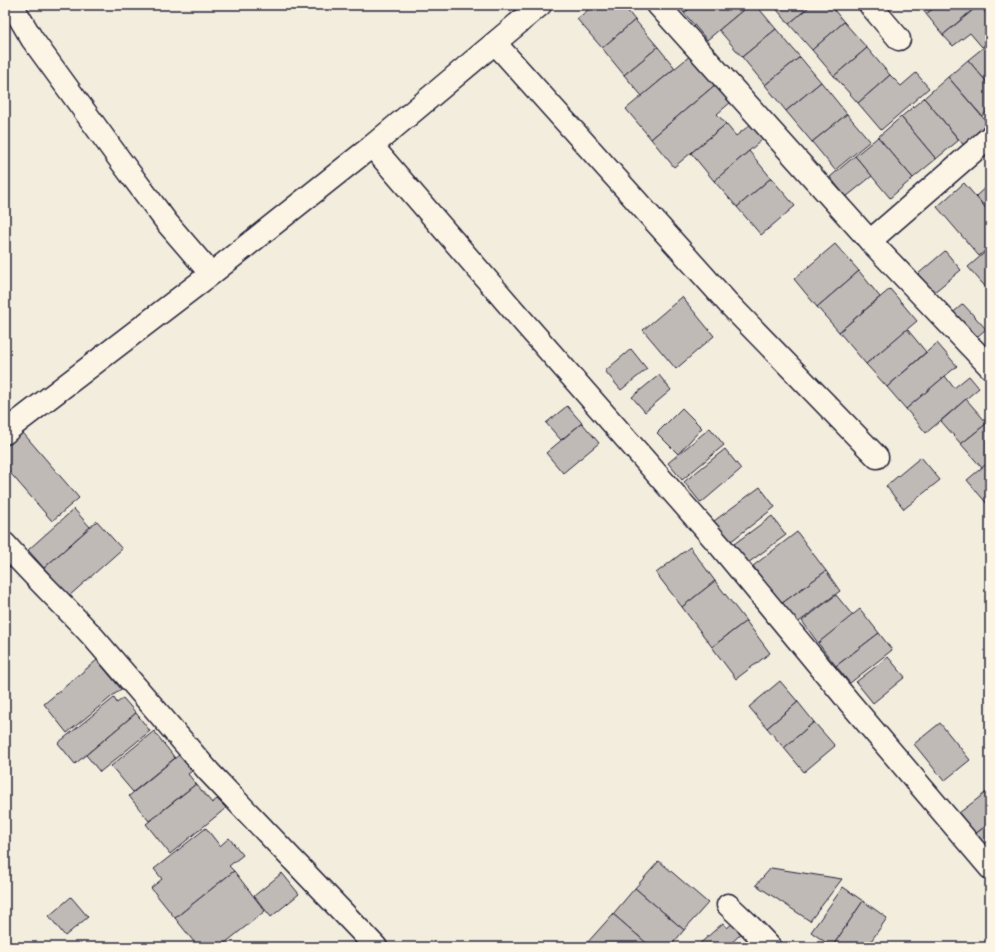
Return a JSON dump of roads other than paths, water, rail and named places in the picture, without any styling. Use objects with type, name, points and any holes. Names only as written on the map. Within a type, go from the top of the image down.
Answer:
[{"type":"street","points":[[12,5],[32,39],[120,160],[168,224],[210,274]]},
{"type":"street","points":[[8,423],[210,274],[372,146],[540,5]]},
{"type":"street","points":[[658,5],[870,241],[989,363]]},
{"type":"street","points":[[870,5],[899,38]]},
{"type":"street","points":[[495,43],[728,303],[877,457]]},
{"type":"street","points":[[870,241],[990,137]]},
{"type":"street","points":[[372,146],[514,311],[721,547],[850,703],[990,868]]},
{"type":"street","points":[[5,544],[27,569],[77,619],[209,772],[376,947]]},
{"type":"street","points":[[728,905],[747,922],[770,947]]}]
